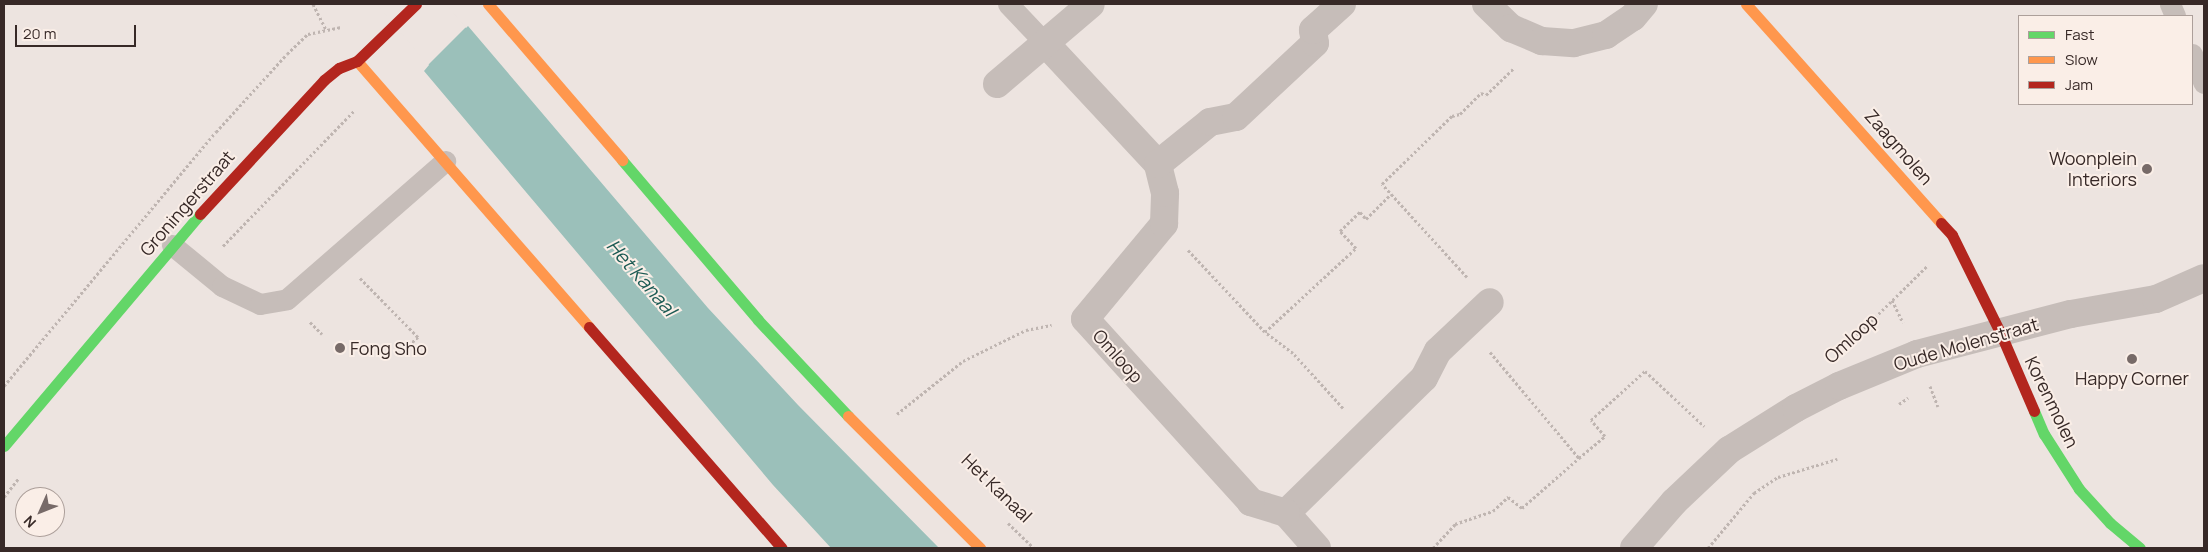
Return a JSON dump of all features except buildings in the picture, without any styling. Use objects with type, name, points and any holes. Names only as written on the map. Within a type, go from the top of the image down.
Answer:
[{"type":"street","name":"Groningerstraat","points":[[4,446],[172,245],[324,80],[339,68],[357,61],[416,4]]},
{"type":"street","points":[[488,4],[758,320],[851,420],[980,548]]},
{"type":"street","points":[[996,84],[1046,44],[1091,4]]},
{"type":"street","points":[[1158,164],[1210,122],[1236,117],[1315,43],[1314,30],[1342,4]]},
{"type":"street","points":[[1486,4],[1512,28],[1542,41],[1574,43],[1606,35],[1633,17],[1644,4]]},
{"type":"street","name":"Zaagmolen","points":[[1746,4],[1952,235],[2000,332]]},
{"type":"street","points":[[1046,44],[1158,164],[1165,193],[1164,224]]},
{"type":"street","points":[[357,61],[782,548]]},
{"type":"street","name":"Omloop","points":[[1164,224],[1085,320],[1251,502],[1286,512]]},
{"type":"street","name":"Oude Molenstraat","points":[[1634,548],[1674,502],[1729,450],[1796,408],[1839,386],[1917,354],[2000,332],[2156,299],[2204,278]]},
{"type":"street","points":[[1317,548],[1286,512],[1424,378],[1438,351],[1490,302]]},
{"type":"street","name":"Korenmolen","points":[[2000,332],[2044,434],[2079,489],[2110,523],[2140,548]]},
{"type":"lane","points":[[1008,4],[1046,44]]},
{"type":"lane","points":[[2193,56],[2204,83]]},
{"type":"lane","points":[[172,245],[222,286],[260,304],[286,299],[338,257],[444,161]]},
{"type":"path","points":[[313,4],[316,10]]},
{"type":"path","points":[[1490,302],[1382,184],[1452,116],[1460,114],[1481,93],[1486,95],[1542,41]]},
{"type":"path","points":[[1264,332],[1356,248],[1340,231],[1360,212],[1366,219],[1391,194]]},
{"type":"path","points":[[1164,224],[1264,332],[1293,353],[1367,434]]},
{"type":"path","name":"Omloop","points":[[1843,349],[1933,260],[1958,247]]},
{"type":"path","points":[[338,257],[418,337],[408,346]]},
{"type":"path","points":[[897,414],[963,361],[1026,330],[1085,320]]},
{"type":"path","points":[[1465,326],[1579,458]]},
{"type":"path","points":[[1433,548],[1455,524],[1494,511],[1508,496],[1522,508],[1605,436],[1591,420],[1645,371],[1729,450]]},
{"type":"path","points":[[891,408],[903,420]]},
{"type":"path","points":[[1708,548],[1754,493],[1778,477],[1836,459]]},
{"type":"path","name":"Het Kanaal","points":[[1003,518],[1034,548]]},
{"type":"water","points":[[377,4],[445,4],[466,28],[468,26],[708,308],[798,405],[939,548],[831,548],[773,485],[424,71],[429,65]]},
{"type":"pier","points":[[376,4],[446,4],[466,27],[428,65]]},
{"type":"traffic: fast","points":[[622,160],[758,320],[848,416]]},
{"type":"traffic: fast","points":[[4,446],[200,214]]},
{"type":"traffic: fast","points":[[2034,411],[2044,434],[2079,489],[2110,523],[2140,548]]},
{"type":"traffic: slow","points":[[488,4],[622,160]]},
{"type":"traffic: slow","points":[[1746,4],[1941,223]]},
{"type":"traffic: slow","points":[[357,61],[589,327]]},
{"type":"traffic: slow","points":[[848,416],[980,548]]},
{"type":"traffic: jam","points":[[200,214],[324,80],[339,68],[357,61],[416,4]]},
{"type":"traffic: jam","points":[[1941,223],[1952,235],[2000,332],[2034,411]]},
{"type":"traffic: jam","points":[[589,327],[782,548]]},
{"type":"place","name":"Woonplein Interiors","points":[[2147,169]]},
{"type":"place","name":"Fong Sho","points":[[340,348]]},
{"type":"place","name":"Happy Corner","points":[[2132,359]]}]
